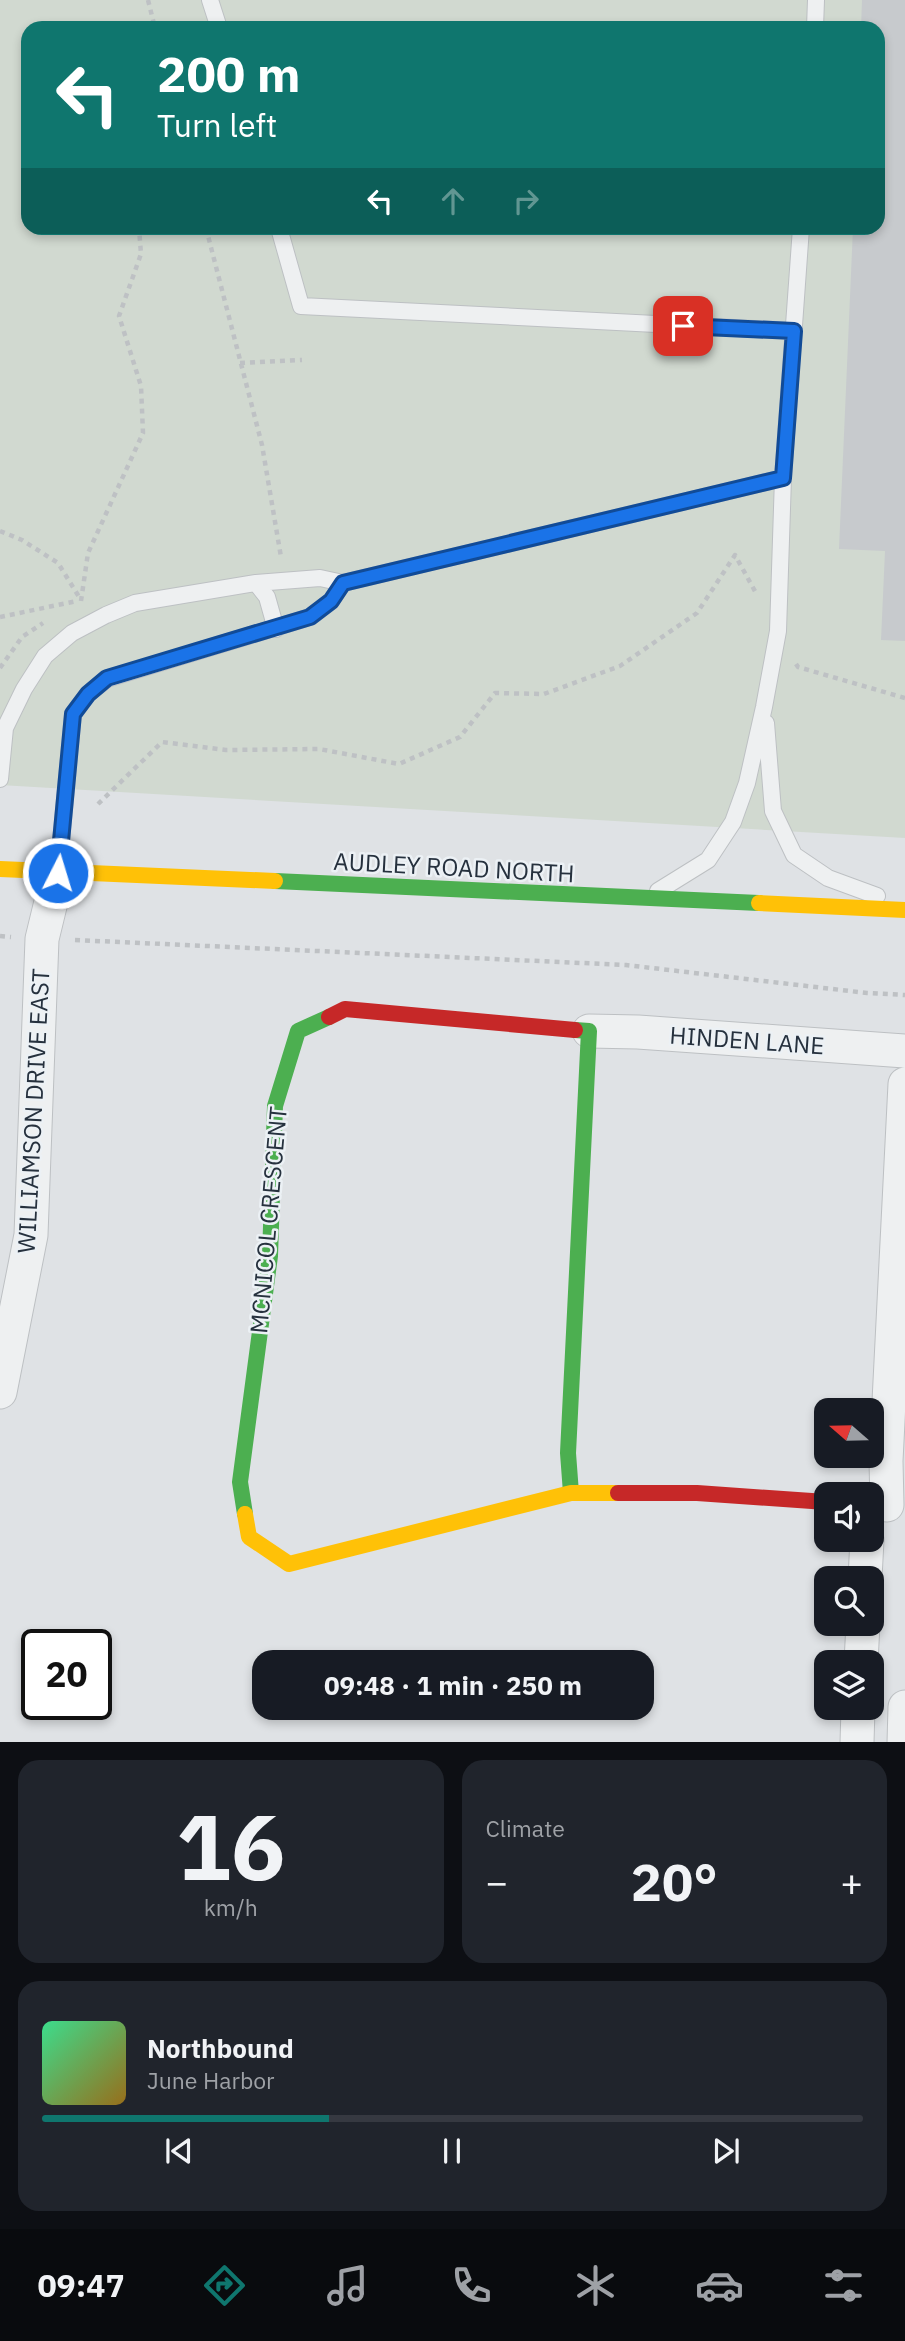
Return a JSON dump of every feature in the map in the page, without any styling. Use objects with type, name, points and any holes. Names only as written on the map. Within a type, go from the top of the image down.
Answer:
[{"type":"street","name":"AUDLEY ROAD NORTH","points":[[0,869],[905,908]]},
{"type":"street","name":"WILLIAMSON DRIVE EAST","points":[[0,1392],[31,1235],[41,939],[58,873]]},
{"type":"street","name":"MCNICOL CRESCENT","points":[[589,1031],[345,1009],[298,1031],[275,1106],[270,1256],[240,1482],[249,1537],[289,1564],[571,1493],[697,1493],[814,1501]]},
{"type":"street","name":"HINDEN LANE","points":[[589,1031],[905,1051]]},
{"type":"street","points":[[571,1493],[568,1453],[589,1031]]},
{"type":"street","points":[[888,1505],[887,1447],[905,1084]]},
{"type":"street","points":[[904,1742],[905,1707]]},
{"type":"street","points":[[857,1742],[858,1720]]},
{"type":"lane","points":[[210,0],[217,21]]},
{"type":"lane","points":[[815,21],[816,0]]},
{"type":"lane","points":[[281,235],[301,306],[794,331]]},
{"type":"lane","points":[[646,898],[708,860],[733,822],[747,783],[778,631],[783,478],[801,235]]},
{"type":"lane","points":[[0,779],[5,728],[24,689],[45,656],[72,633],[135,603],[256,583],[320,578],[343,583],[783,478]]},
{"type":"lane","points":[[256,583],[267,597],[276,629]]},
{"type":"lane","points":[[58,873],[73,714],[88,694],[107,678],[310,617],[331,601],[343,583]]},
{"type":"lane","points":[[764,707],[774,811],[794,855],[828,878],[905,908]]},
{"type":"path","points":[[148,0],[153,21]]},
{"type":"path","points":[[81,601],[88,553],[143,433],[141,386],[119,316],[141,254],[140,235]]},
{"type":"path","points":[[208,235],[262,444],[281,555]]},
{"type":"path","points":[[240,363],[302,360]]},
{"type":"path","points":[[0,531],[22,540],[58,562],[81,601]]},
{"type":"path","points":[[98,804],[162,742],[226,750],[319,749],[399,764],[460,737],[495,693],[544,694],[620,666],[697,613],[735,555],[798,667],[905,698]]},
{"type":"path","points":[[0,617],[81,601]]},
{"type":"path","points":[[41,939],[626,965],[905,995]]},
{"type":"shaded area","points":[[0,0],[905,0],[905,838],[0,785]]},
{"type":"building","points":[[862,0],[905,0],[905,641],[881,640],[885,551],[839,549],[853,235],[885,235],[885,21],[861,21]]},
{"type":"traffic: fast","points":[[275,881],[759,903]]},
{"type":"traffic: fast","points":[[245,1514],[240,1482],[270,1256],[275,1106],[298,1031],[329,1017]]},
{"type":"traffic: fast","points":[[571,1493],[568,1453],[589,1031],[575,1030]]},
{"type":"traffic: slow","points":[[0,869],[275,881]]},
{"type":"traffic: slow","points":[[759,903],[905,910]]},
{"type":"traffic: slow","points":[[245,1514],[249,1537],[289,1564],[571,1493],[618,1493]]},
{"type":"traffic: jam","points":[[329,1017],[345,1009],[575,1030]]},
{"type":"traffic: jam","points":[[618,1493],[697,1493],[814,1501]]},
{"type":"route","points":[[58,873],[73,714],[88,694],[107,678],[310,617],[331,601],[343,583],[783,478],[794,331],[683,326]]}]
